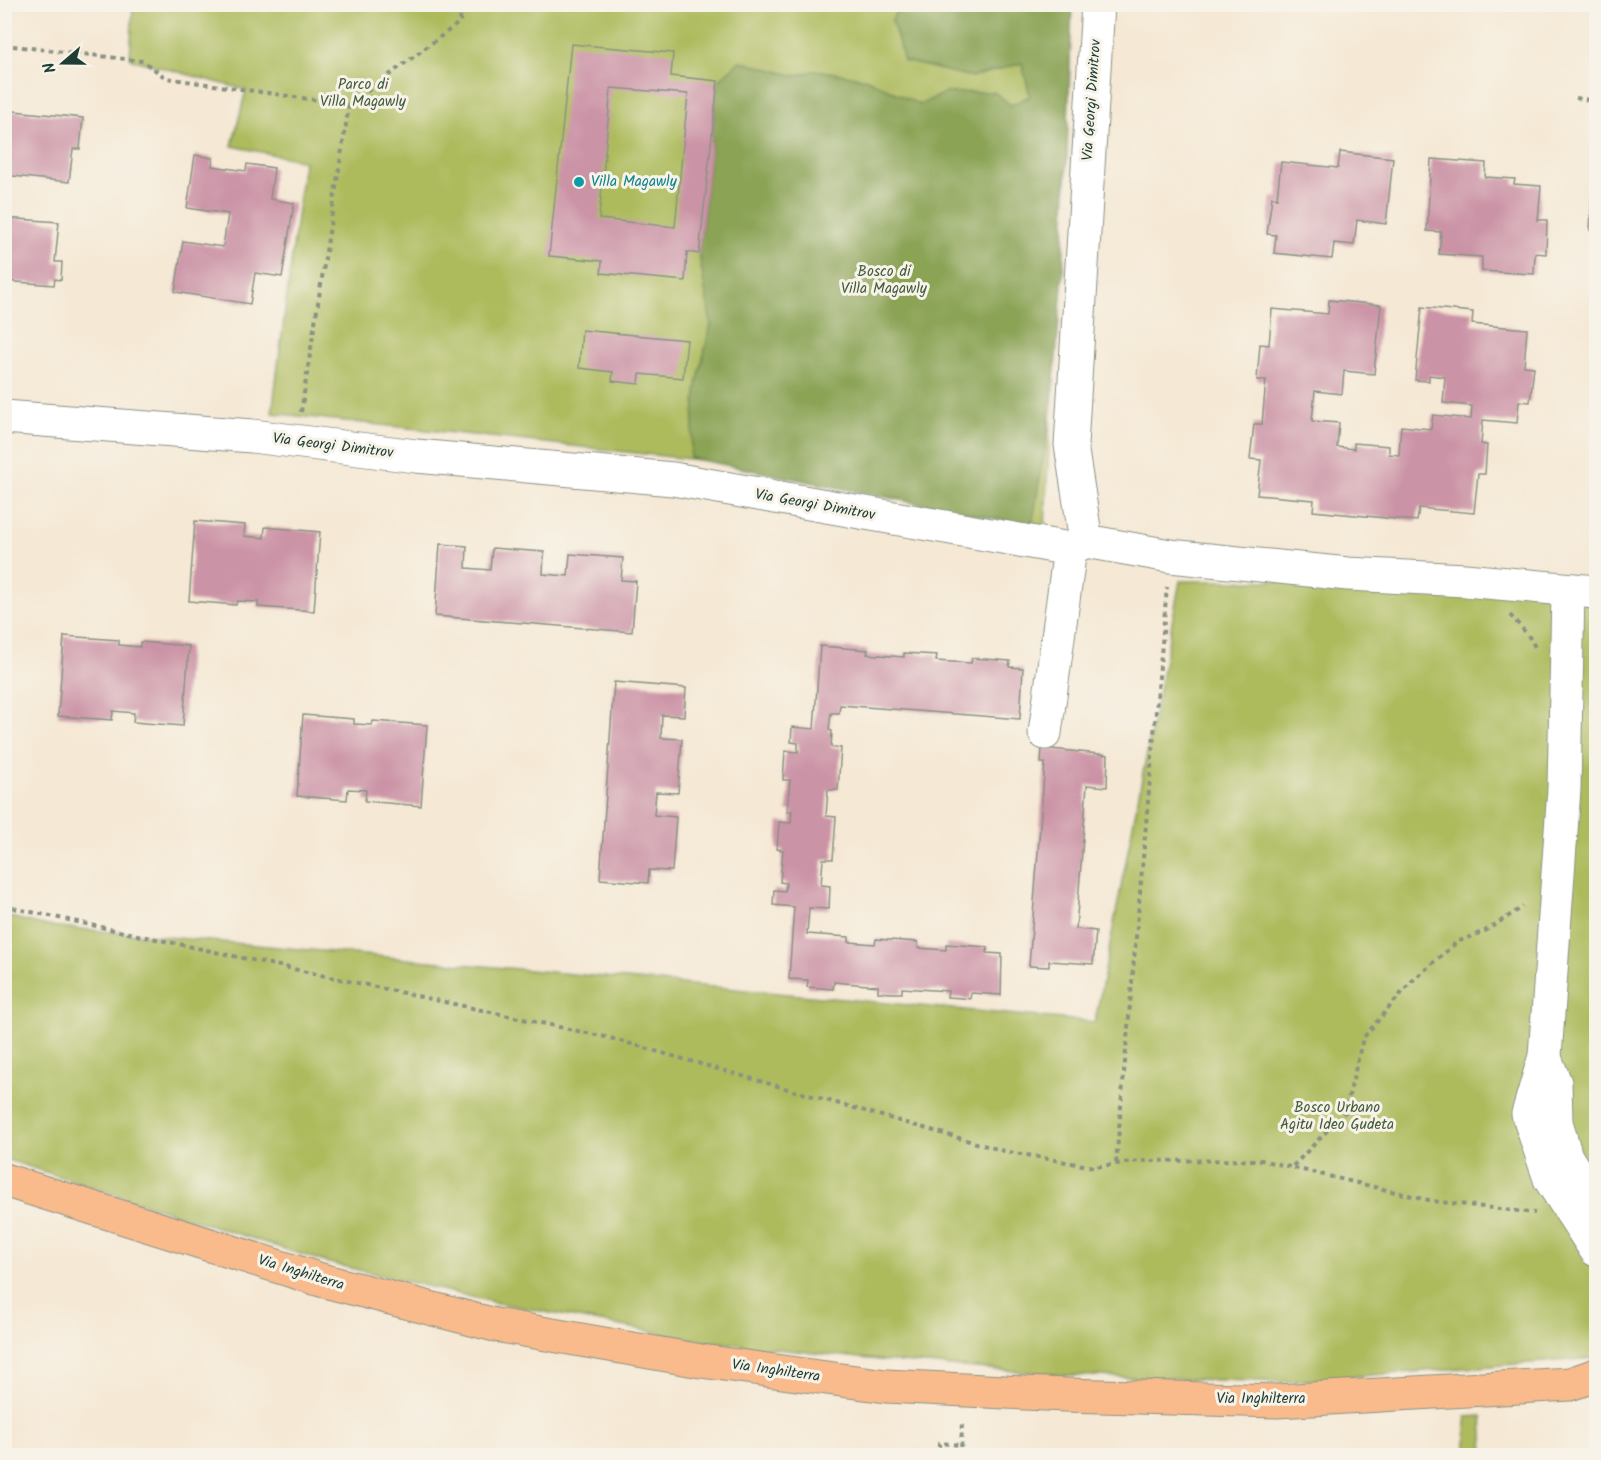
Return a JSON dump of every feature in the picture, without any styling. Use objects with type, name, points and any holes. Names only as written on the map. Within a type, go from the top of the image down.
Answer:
[{"type":"main road","name":"Via Inghilterra","points":[[4,1180],[321,1280],[495,1325],[701,1361],[874,1384],[1065,1395],[1277,1401],[1588,1383]]},
{"type":"street","name":"Via Georgi Dimitrov","points":[[4,417],[252,436],[416,456],[673,479],[1078,545],[1071,445],[1098,4]]},
{"type":"street","points":[[1045,733],[1078,545],[1348,574],[1465,580],[1582,592],[1564,789],[1545,1056],[1528,1114],[1536,1145],[1550,1179],[1596,1250]]},
{"type":"street","points":[[1545,1056],[1555,1083],[1556,1122],[1566,1157],[1596,1205]]},
{"type":"path","points":[[301,416],[349,105],[460,22],[461,4]]},
{"type":"path","points":[[4,45],[143,61],[166,78],[349,105]]},
{"type":"path","points":[[1576,98],[1596,101]]},
{"type":"path","points":[[1116,1163],[1170,556]]},
{"type":"path","points":[[1505,610],[1528,635],[1539,655]]},
{"type":"path","points":[[1293,1166],[1345,1112],[1363,1038],[1412,982],[1457,942],[1485,931],[1517,914],[1530,900]]},
{"type":"path","points":[[4,906],[610,1038],[1004,1151],[1094,1167],[1138,1161],[1261,1160],[1433,1201],[1540,1213]]},
{"type":"path","points":[[960,1455],[962,1420]]},
{"type":"path","points":[[939,1455],[939,1443],[961,1445]]},
{"type":"green space","name":"Parco di Villa Magawly","points":[[133,5],[1069,5],[1045,527],[708,461],[272,413],[304,161],[232,146],[246,90],[130,59]]},
{"type":"green space","name":"Bosco di Villa Magawly","points":[[899,5],[1072,5],[1063,274],[1052,403],[1032,526],[690,458],[697,384],[711,324],[699,254],[718,81],[740,61],[795,76],[817,70],[867,79],[920,105],[944,93],[994,92],[1011,105],[1030,96],[1022,63],[972,77],[904,61],[892,20]]},
{"type":"green space","name":"Bosco Urbano Agitu Ideo Gudeta","points":[[1180,581],[1535,581],[1596,592],[1596,1358],[1283,1382],[1063,1375],[888,1361],[703,1341],[497,1303],[325,1262],[5,1159],[5,916],[48,926],[1095,1022]]},
{"type":"green space","points":[[1482,1416],[1484,1455],[1466,1455],[1466,1417]]},
{"type":"building","name":"Villa Magawly","points":[[571,44],[673,53],[671,76],[718,81],[699,254],[687,252],[685,281],[601,273],[602,261],[549,256]],"holes":[[[611,88],[688,94],[675,227],[599,219]]]},
{"type":"building","points":[[4,110],[83,118],[80,149],[73,149],[69,182],[4,175]]},
{"type":"building","points":[[1340,152],[1393,158],[1386,224],[1357,220],[1354,245],[1334,243],[1332,259],[1274,253],[1276,235],[1267,234],[1272,197],[1277,198],[1281,162],[1338,168]]},
{"type":"building","points":[[195,155],[213,158],[212,166],[246,171],[247,164],[274,168],[270,199],[294,203],[282,277],[255,273],[250,304],[175,292],[183,241],[223,247],[228,214],[187,208]]},
{"type":"building","points":[[1431,159],[1486,163],[1485,177],[1515,179],[1514,184],[1541,186],[1538,220],[1547,220],[1546,254],[1535,253],[1534,274],[1482,271],[1482,257],[1439,254],[1441,232],[1427,231]]},
{"type":"building","points":[[1593,172],[1596,172],[1596,230],[1590,230]]},
{"type":"building","points":[[4,218],[59,222],[55,262],[62,262],[61,280],[55,279],[54,285],[4,281]]},
{"type":"building","points":[[1329,300],[1381,305],[1374,374],[1344,371],[1342,394],[1315,391],[1312,421],[1339,423],[1337,447],[1354,449],[1354,443],[1389,446],[1389,454],[1399,455],[1401,426],[1431,429],[1433,415],[1471,419],[1472,406],[1443,403],[1445,377],[1429,375],[1429,381],[1415,380],[1422,307],[1473,312],[1472,324],[1527,329],[1524,366],[1534,367],[1530,402],[1519,401],[1517,423],[1483,420],[1481,444],[1487,445],[1485,474],[1478,474],[1474,513],[1419,508],[1417,521],[1313,511],[1314,500],[1257,495],[1261,460],[1250,459],[1254,424],[1262,424],[1266,380],[1257,380],[1260,344],[1269,345],[1272,309],[1328,314]]},
{"type":"building","points":[[582,330],[687,340],[683,378],[640,374],[639,384],[612,381],[613,372],[579,368]]},
{"type":"building","points":[[195,521],[245,525],[244,536],[264,538],[265,527],[320,532],[314,611],[258,607],[258,602],[237,601],[236,605],[189,601]]},
{"type":"building","points":[[440,544],[467,546],[466,568],[490,570],[492,548],[544,552],[543,574],[568,576],[570,554],[623,558],[621,580],[636,581],[632,632],[435,616]]},
{"type":"building","points":[[64,636],[119,640],[119,645],[140,647],[140,642],[189,646],[183,726],[133,722],[134,713],[113,711],[112,720],[58,716]]},
{"type":"building","points":[[820,646],[868,650],[867,654],[904,657],[904,653],[937,655],[936,661],[971,663],[972,658],[1010,661],[1009,667],[1023,668],[1020,719],[840,705],[839,713],[831,713],[829,730],[832,731],[831,747],[841,748],[838,790],[828,790],[826,816],[836,817],[833,859],[823,859],[821,885],[830,886],[829,909],[809,908],[807,934],[849,937],[849,942],[875,944],[876,939],[918,942],[918,948],[946,950],[946,944],[988,947],[987,953],[1002,954],[1001,995],[971,993],[970,999],[947,997],[948,991],[902,988],[902,993],[878,992],[878,986],[834,982],[833,989],[807,987],[808,980],[789,979],[794,907],[773,905],[774,890],[785,891],[786,883],[780,882],[783,850],[777,849],[779,822],[791,823],[792,811],[787,811],[790,780],[783,780],[785,751],[798,752],[798,743],[791,742],[792,727],[814,729]]},
{"type":"building","points":[[614,682],[686,688],[684,716],[662,715],[661,738],[682,739],[678,793],[656,792],[654,815],[676,817],[672,871],[649,870],[648,883],[600,879]]},
{"type":"building","points":[[303,715],[354,719],[354,724],[372,725],[373,721],[427,725],[421,806],[365,801],[366,790],[348,789],[347,800],[297,796]]},
{"type":"building","points":[[1042,748],[1108,755],[1107,787],[1087,785],[1076,929],[1096,931],[1093,964],[1049,961],[1049,967],[1029,966],[1045,763],[1041,763]]},
{"type":"place","name":"Villa Magawly","points":[[579,182]]}]
